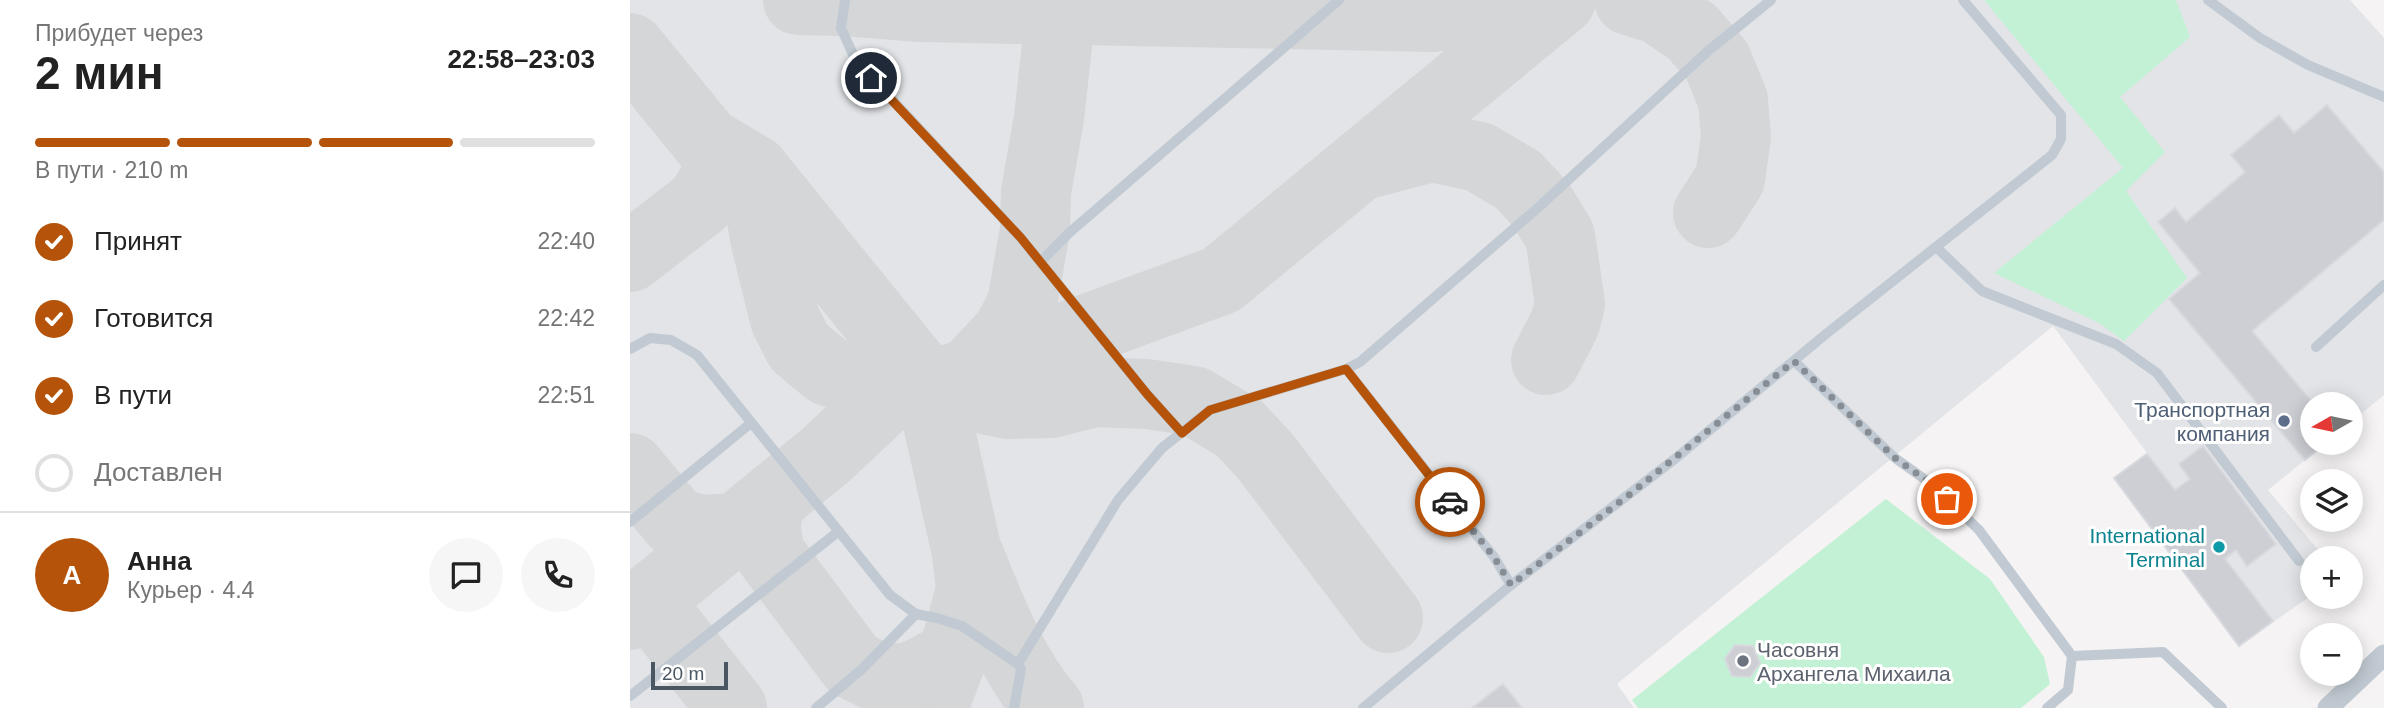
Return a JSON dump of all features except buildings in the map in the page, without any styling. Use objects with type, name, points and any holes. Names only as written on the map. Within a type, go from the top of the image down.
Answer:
[{"type":"street","points":[[2328,708],[2384,655]]},
{"type":"lane","points":[[845,0],[841,28],[856,61],[1021,238],[1147,394],[1182,433]]},
{"type":"lane","points":[[1040,262],[1069,233],[1339,0]]},
{"type":"lane","points":[[1018,664],[1118,500],[1162,448],[1210,410],[1346,369],[1360,362],[1511,232],[1708,51],[1771,0]]},
{"type":"lane","points":[[1363,708],[1511,585],[1634,491],[2052,155],[2061,138],[2061,115],[1963,0]]},
{"type":"lane","points":[[2208,0],[2260,38],[2308,65],[2384,97]]},
{"type":"lane","points":[[1936,247],[1982,292],[2116,344],[2157,373],[2299,561]]},
{"type":"lane","points":[[2316,347],[2384,285]]},
{"type":"lane","points":[[630,349],[650,338],[671,340],[684,345],[697,355],[890,595],[916,614],[962,626],[1018,664],[1021,669],[1014,708]]},
{"type":"lane","points":[[1794,361],[1895,458],[1930,483],[1979,530],[2072,656],[2068,690],[2047,708]]},
{"type":"lane","points":[[1346,369],[1494,557],[1511,585]]},
{"type":"lane","points":[[630,522],[751,423]]},
{"type":"lane","points":[[630,696],[839,531]]},
{"type":"lane","points":[[816,708],[862,669],[916,614]]},
{"type":"lane","points":[[2072,656],[2163,652],[2222,708]]},
{"type":"shaded area","points":[[630,0],[2350,0],[2384,38],[2384,395],[2363,412],[2363,392],[2300,392],[2300,455],[2311,455],[2268,490],[2300,528],[2300,532],[2303,532],[2315,546],[2300,546],[2300,603],[2239,646],[2114,478],[2147,453],[2053,326],[1617,684],[1634,708],[630,708]]},
{"type":"green space","points":[[1984,0],[2176,0],[2190,37],[2120,97],[2165,152],[2126,191],[2187,278],[2124,341],[2099,323],[1994,273],[2123,168]]},
{"type":"green space","points":[[1886,499],[1990,579],[2044,657],[2050,684],[2021,708],[1638,708],[1632,700]]},
{"type":"taxiway","points":[[798,0],[920,7],[1434,17],[1494,9],[1522,0]]},
{"type":"taxiway","points":[[969,373],[1007,333],[1022,304],[1035,230],[1036,192],[1049,118],[1062,0]]},
{"type":"taxiway","points":[[754,170],[765,238],[785,319],[799,347],[828,371],[892,393],[930,387],[1221,280],[1561,0]]},
{"type":"taxiway","points":[[1629,0],[1658,9],[1692,32],[1717,61],[1733,100],[1736,137],[1730,179],[1708,213]]},
{"type":"taxiway","points":[[630,48],[707,142],[754,170],[930,387],[967,553],[971,590],[953,655],[933,708]]},
{"type":"taxiway","points":[[630,257],[701,202],[725,162],[707,142]]},
{"type":"taxiway","points":[[1363,165],[1432,147],[1479,157],[1518,180],[1541,205],[1560,236],[1570,304],[1565,323],[1546,360]]},
{"type":"taxiway","points":[[932,388],[1008,404],[1051,403],[1094,392],[1147,394],[1194,401],[1239,428],[1265,456],[1388,618]]},
{"type":"taxiway","points":[[630,615],[826,455],[892,393]]},
{"type":"taxiway","points":[[630,468],[676,523],[701,530],[737,528]]},
{"type":"taxiway","points":[[772,499],[765,524],[770,554],[853,665],[878,677],[906,679],[953,655]]},
{"type":"taxiway","points":[[969,556],[1013,655],[1049,708]]},
{"type":"taxiway","points":[[648,601],[732,708]]},
{"type":"way so far","points":[[1450,502],[1494,557],[1511,585],[1676,458],[1794,361],[1895,458],[1947,499]]},
{"type":"place","name":"Транспортная компания","points":[[2284,421]]},
{"type":"place","name":"International Terminal","points":[[2219,547]]},
{"type":"place","name":"Часовня Архангела Михаила","points":[[1743,661]]},
{"type":"route","points":[[871,78],[1021,238],[1147,394],[1182,433],[1210,410],[1346,369],[1450,502]]}]
